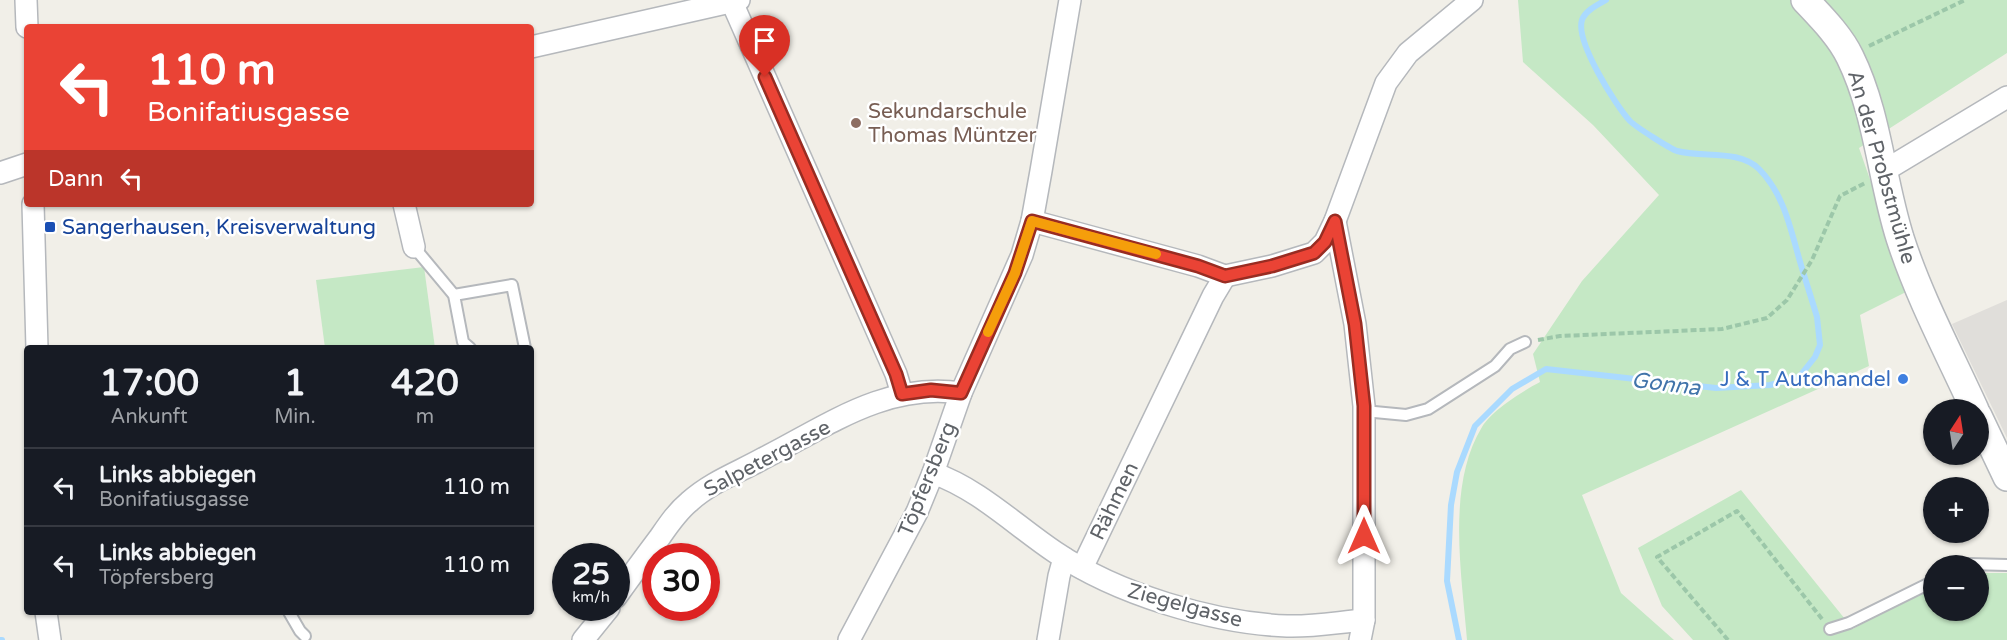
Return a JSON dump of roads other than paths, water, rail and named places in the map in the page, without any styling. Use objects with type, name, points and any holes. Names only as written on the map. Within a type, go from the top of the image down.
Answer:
[{"type":"street","points":[[27,0],[27,24]]},
{"type":"street","points":[[534,46],[734,0],[896,374],[902,394]]},
{"type":"street","name":"Töpfersberg","points":[[849,640],[898,549],[933,473],[961,393],[1015,273],[1032,221],[1070,0]]},
{"type":"street","points":[[1032,221],[1198,266],[1225,276],[1272,266],[1314,253],[1325,242],[1335,221],[1386,83],[1408,53],[1472,0]]},
{"type":"street","name":"An der Probstmühle","points":[[1805,0],[1850,56],[1866,99],[1892,213],[1905,251],[1970,399]]},
{"type":"street","points":[[1884,171],[2007,97]]},
{"type":"street","points":[[0,173],[24,165]]},
{"type":"street","points":[[33,207],[37,345]]},
{"type":"street","points":[[405,207],[414,247]]},
{"type":"street","points":[[1335,221],[1355,324],[1364,411],[1362,630]]},
{"type":"street","name":"Rähmen","points":[[1048,640],[1059,576],[1073,563],[1225,276]]},
{"type":"street","name":"Salpetergasse","points":[[630,578],[678,512],[709,486],[766,458],[822,426],[877,402],[902,394],[931,390],[961,393]]},
{"type":"street","points":[[1989,440],[2007,477]]},
{"type":"street","points":[[933,473],[946,477],[974,494],[1073,563]]},
{"type":"street","name":"Ziegelgasse","points":[[1073,563],[1115,585],[1167,603],[1247,622],[1362,630]]},
{"type":"street","points":[[46,615],[50,640]]},
{"type":"street","points":[[583,640],[598,621]]},
{"type":"lane","points":[[414,247],[454,296],[463,342],[466,345]]},
{"type":"lane","points":[[454,296],[512,285],[524,345]]},
{"type":"lane","points":[[1364,411],[1406,415],[1428,408],[1495,366],[1510,349],[1525,342]]},
{"type":"lane","points":[[1989,565],[2007,565]]},
{"type":"lane","points":[[1830,629],[1848,623],[1923,586]]},
{"type":"lane","points":[[292,615],[305,636]]},
{"type":"waterway","name":"Gonna","points":[[1459,640],[1447,581],[1451,505],[1457,472],[1475,426],[1512,389],[1546,369],[1716,388],[1770,385],[1799,377],[1815,357],[1820,345],[1817,317],[1790,227],[1781,202],[1768,179],[1751,163],[1741,159],[1731,156],[1687,153],[1667,146],[1630,121],[1607,88],[1590,57],[1581,30],[1582,20],[1586,14],[1606,0]]},
{"type":"place","name":"Sekundarschule Thomas Müntzer","points":[[856,123]]},
{"type":"place","name":"Sangerhausen, Kreisverwaltung","points":[[50,227]]},
{"type":"place","name":"J & T Autohandel","points":[[1903,379]]}]
